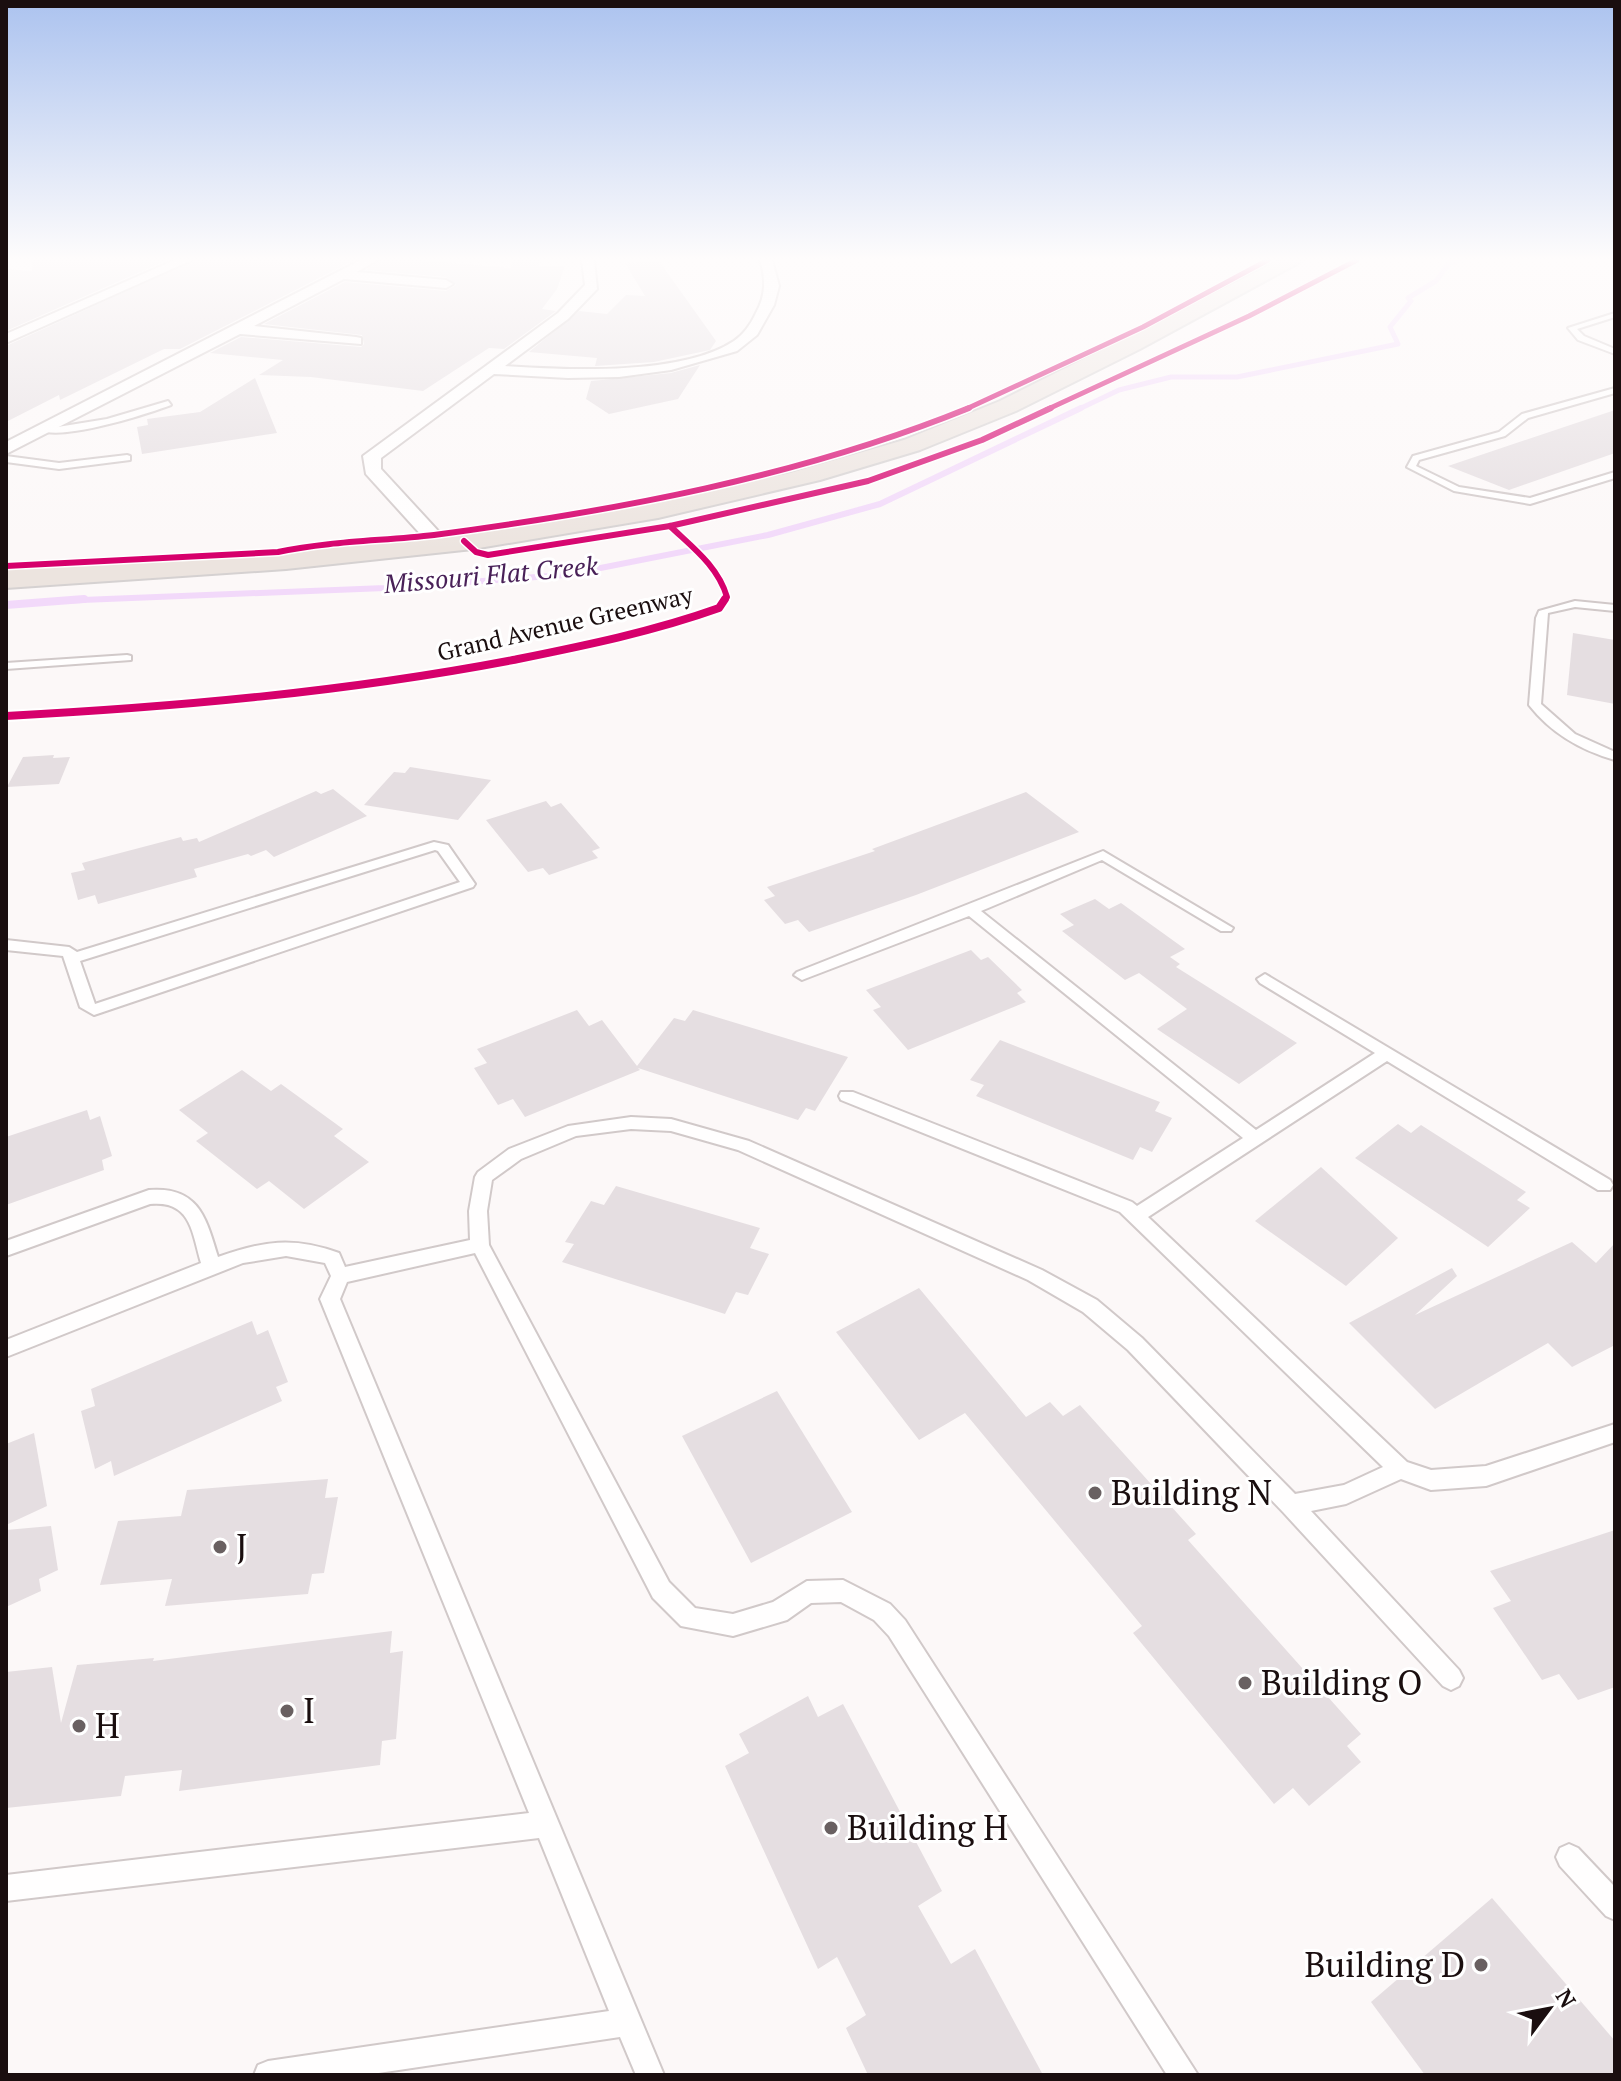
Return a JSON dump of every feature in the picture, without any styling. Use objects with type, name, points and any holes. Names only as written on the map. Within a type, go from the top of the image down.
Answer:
[{"type":"main road","points":[[6,579],[149,571],[441,545],[597,522],[696,503],[820,473],[909,446],[980,419],[1107,357]]},
{"type":"street","points":[[6,449],[182,357]]},
{"type":"street","points":[[441,545],[372,470],[372,456],[506,357]]},
{"type":"street","points":[[490,369],[577,376],[626,374],[672,367],[707,357]]},
{"type":"lane","points":[[1615,390],[1525,416],[1502,434],[1416,458],[1411,467],[1457,489],[1530,501],[1615,475]]},
{"type":"lane","points":[[43,430],[79,428],[124,420],[168,403]]},
{"type":"lane","points":[[6,459],[59,466],[127,458]]},
{"type":"lane","points":[[1615,608],[1575,604],[1544,611],[1535,705],[1552,726],[1576,742],[1615,756]]},
{"type":"lane","points":[[6,666],[127,658]]},
{"type":"lane","points":[[6,945],[69,952],[71,959],[88,1007],[94,1010],[468,884],[443,848],[434,846],[71,959]]},
{"type":"lane","points":[[802,975],[1103,855],[1226,928]]},
{"type":"lane","points":[[971,910],[1254,1137]]},
{"type":"lane","points":[[1265,979],[1604,1185]]},
{"type":"lane","points":[[1136,1216],[1387,1053]]},
{"type":"lane","points":[[847,1096],[1126,1207],[1400,1469],[1431,1480],[1486,1476],[1615,1433]]},
{"type":"lane","points":[[1184,2075],[897,1628],[882,1612],[843,1591],[807,1592],[779,1612],[733,1625],[689,1618],[661,1590],[480,1245],[478,1211],[484,1177],[515,1154],[574,1130],[631,1123],[671,1125],[743,1145],[1035,1275],[1090,1306],[1135,1344],[1291,1505],[1451,1678]]},
{"type":"lane","points":[[6,1249],[149,1197],[168,1195],[185,1202],[193,1211],[212,1267]]},
{"type":"lane","points":[[340,1276],[480,1245]]},
{"type":"lane","points":[[6,1349],[248,1253],[293,1246],[315,1250],[332,1258],[340,1276],[330,1299],[650,2075]]},
{"type":"lane","points":[[1291,1505],[1346,1494],[1400,1469]]},
{"type":"lane","points":[[6,1888],[547,1824]]},
{"type":"lane","points":[[1569,1857],[1615,1907]]},
{"type":"lane","points":[[268,2075],[628,2022]]},
{"type":"building","points":[[6,357],[147,357],[60,400],[59,395],[6,422]]},
{"type":"building","points":[[253,357],[475,357],[423,391],[311,377],[259,375],[283,360]]},
{"type":"building","points":[[587,357],[677,357],[595,366],[597,358]]},
{"type":"building","points":[[700,365],[678,399],[609,414],[586,399],[591,381],[671,373]]},
{"type":"building","points":[[255,378],[277,433],[142,454],[137,427],[148,425],[147,419],[200,412]]},
{"type":"building","points":[[1615,410],[1615,453],[1509,490],[1448,466]]},
{"type":"building","points":[[1573,633],[1615,640],[1615,704],[1567,695]]},
{"type":"building","points":[[54,755],[53,758],[70,757],[59,784],[7,787],[23,757]]},
{"type":"building","points":[[410,767],[491,780],[458,820],[364,805],[394,772],[405,773]]},
{"type":"building","points":[[333,789],[367,816],[274,857],[266,850],[194,869],[197,877],[98,904],[95,895],[78,900],[71,873],[85,870],[82,863],[181,837],[183,841],[197,838],[199,842],[316,791],[321,794]]},
{"type":"building","points":[[1026,792],[1079,832],[916,895],[809,932],[798,920],[785,924],[764,900],[775,896],[767,887],[875,851],[872,849]]},
{"type":"building","points":[[546,801],[551,807],[561,803],[600,848],[592,851],[598,858],[549,875],[543,868],[528,872],[486,820]]},
{"type":"building","points":[[1095,899],[1109,909],[1121,903],[1185,949],[1170,957],[1180,964],[1176,967],[1297,1043],[1239,1084],[1157,1029],[1187,1009],[1139,973],[1125,980],[1062,931],[1074,925],[1060,914]]},
{"type":"building","points":[[971,950],[981,960],[988,957],[1022,990],[1017,993],[1026,1002],[908,1050],[873,1010],[881,1007],[866,990]]},
{"type":"building","points":[[577,1010],[589,1026],[602,1020],[637,1066],[674,1018],[685,1021],[693,1010],[848,1057],[815,1111],[806,1108],[798,1120],[638,1068],[640,1070],[525,1117],[513,1099],[498,1105],[474,1068],[487,1063],[477,1049]]},
{"type":"building","points":[[1000,1040],[1160,1102],[1155,1111],[1172,1118],[1152,1152],[1140,1147],[1133,1160],[976,1096],[984,1085],[970,1080]]},
{"type":"building","points":[[242,1070],[271,1091],[281,1084],[343,1129],[334,1136],[369,1162],[304,1209],[269,1181],[257,1189],[196,1141],[208,1133],[179,1110]]},
{"type":"building","points":[[87,1110],[90,1120],[100,1116],[112,1156],[102,1160],[104,1170],[6,1205],[6,1137]]},
{"type":"building","points":[[1398,1124],[1411,1133],[1421,1125],[1526,1192],[1517,1200],[1530,1208],[1488,1247],[1355,1158]]},
{"type":"building","points":[[1321,1167],[1398,1238],[1346,1286],[1255,1221]]},
{"type":"building","points":[[616,1186],[760,1228],[750,1248],[769,1254],[748,1295],[736,1292],[725,1314],[562,1262],[574,1244],[565,1242],[591,1201],[604,1205]]},
{"type":"building","points":[[1572,1242],[1596,1263],[1615,1243],[1615,1345],[1572,1367],[1548,1343],[1435,1409],[1349,1323],[1452,1268],[1457,1276],[1415,1315]]},
{"type":"building","points":[[919,1288],[1026,1417],[1050,1402],[1063,1416],[1080,1405],[1196,1534],[1188,1540],[1361,1734],[1347,1746],[1361,1762],[1309,1806],[1293,1788],[1274,1804],[1133,1633],[1142,1626],[965,1413],[919,1440],[836,1332]]},
{"type":"building","points":[[252,1321],[257,1335],[268,1330],[288,1382],[276,1387],[282,1401],[114,1476],[111,1461],[95,1469],[81,1411],[95,1406],[91,1389]]},
{"type":"building","points":[[777,1391],[852,1512],[751,1563],[682,1436]]},
{"type":"building","points":[[34,1433],[47,1506],[6,1525],[6,1444]]},
{"type":"building","name":"J","points":[[328,1479],[325,1498],[338,1497],[324,1573],[312,1574],[308,1594],[165,1606],[172,1579],[100,1585],[118,1521],[181,1516],[187,1490]]},
{"type":"building","points":[[51,1526],[58,1570],[39,1579],[41,1591],[6,1607],[6,1530]]},
{"type":"building","points":[[1615,1530],[1615,1687],[1578,1700],[1559,1674],[1542,1680],[1493,1608],[1511,1601],[1490,1571]]},
{"type":"building","points":[[392,1631],[390,1653],[403,1651],[396,1739],[382,1741],[380,1765],[179,1791],[182,1770],[125,1776],[121,1796],[6,1808],[6,1672],[52,1667],[61,1723],[77,1665],[154,1658],[153,1661]]},
{"type":"building","name":"Building H","points":[[808,1696],[818,1717],[843,1704],[942,1891],[918,1906],[951,1964],[975,1949],[1043,2075],[868,2075],[846,2028],[866,2015],[837,1957],[818,1969],[725,1766],[749,1753],[739,1734]]},
{"type":"building","name":"Building D","points":[[1492,1898],[1615,2041],[1615,2075],[1425,2075],[1371,2002]]},
{"type":"waterway","name":"Missouri Flat Creek","points":[[1077,410],[1119,390],[1171,377],[1237,377],[1334,357]]},
{"type":"waterway","name":"Missouri Flat Creek","points":[[59,601],[385,588],[565,575],[768,535],[880,504],[1081,408]]},
{"type":"waterway","name":"Missouri Flat Creek","points":[[59,601],[84,599]]},
{"type":"waterway","name":"Missouri Flat Creek","points":[[6,605],[59,601]]},
{"type":"cycle path","points":[[6,566],[278,552],[316,544],[431,535],[559,516],[743,480],[831,457],[940,420],[1080,357]]},
{"type":"cycle path","points":[[464,541],[476,552],[488,555],[528,550],[670,526],[868,481],[982,440],[1160,357]]},
{"type":"cycle path","name":"Grand Avenue Greenway","points":[[6,716],[273,696],[405,679],[606,640],[675,623],[719,608],[727,597],[719,576],[670,526]]},
{"type":"place","name":"Building N","points":[[1095,1493]]},
{"type":"place","name":"J","points":[[220,1547]]},
{"type":"place","name":"Building O","points":[[1245,1683]]},
{"type":"place","name":"I","points":[[287,1711]]},
{"type":"place","name":"H","points":[[79,1726]]},
{"type":"place","name":"Building H","points":[[831,1828]]},
{"type":"place","name":"Building D","points":[[1481,1965]]}]
